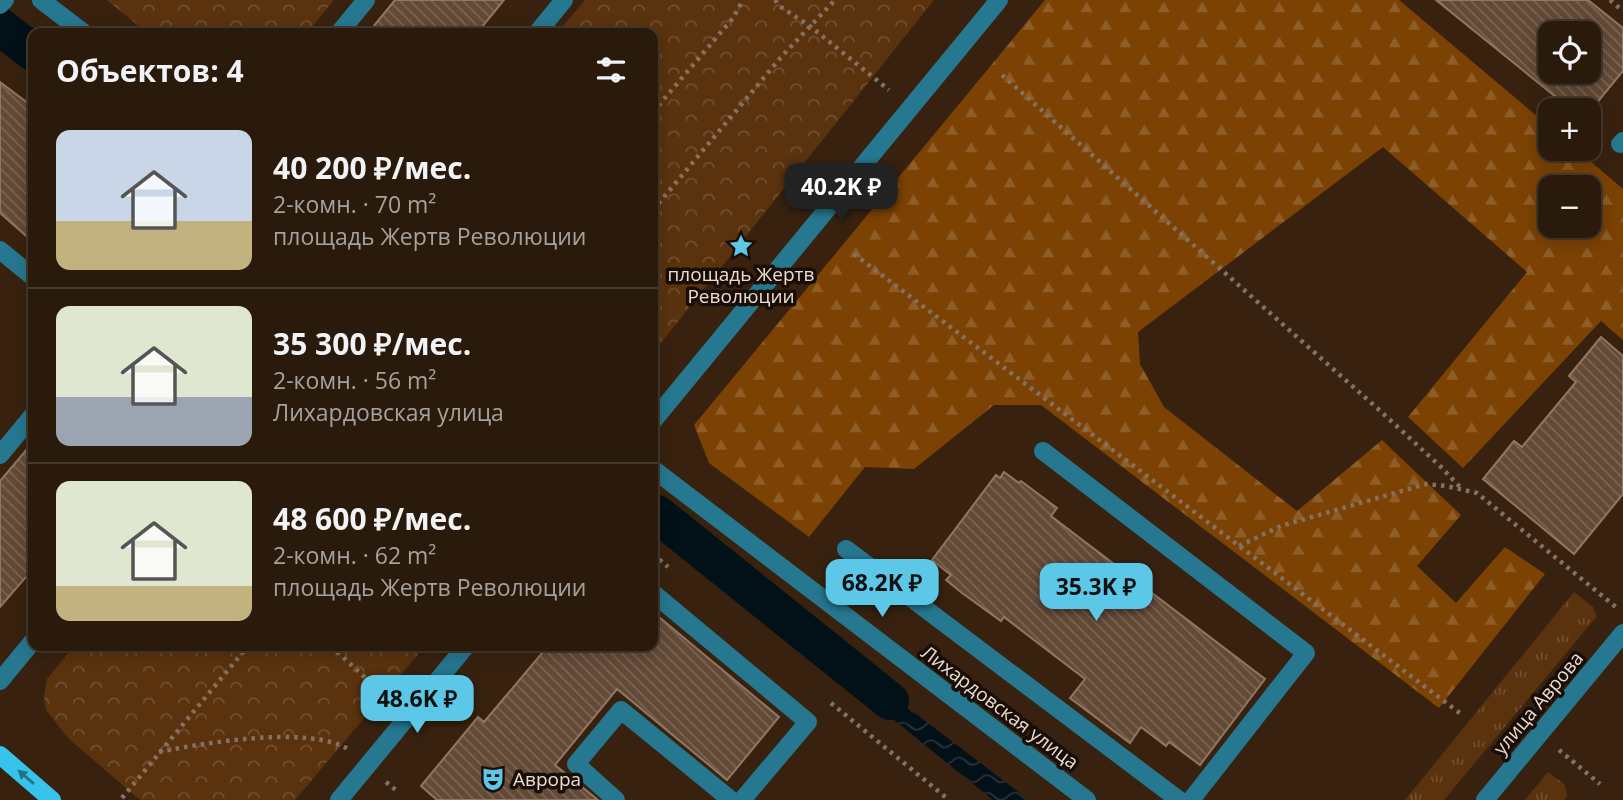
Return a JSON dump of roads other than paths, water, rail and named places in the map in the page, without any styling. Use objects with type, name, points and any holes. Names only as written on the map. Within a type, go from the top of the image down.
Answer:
[{"type":"main road","points":[[0,755],[52,800]]},
{"type":"street","points":[[41,0],[77,28]]},
{"type":"street","points":[[343,28],[366,0]]},
{"type":"street","points":[[541,28],[564,0]]},
{"type":"street","points":[[658,415],[999,0]]},
{"type":"street","points":[[0,250],[28,273]]},
{"type":"street","points":[[0,455],[28,421]]},
{"type":"street","points":[[1043,451],[1306,653],[1191,800]]},
{"type":"street","name":"Лихардовская улица","points":[[658,473],[1087,800]]},
{"type":"street","points":[[846,549],[1179,800]]},
{"type":"street","points":[[658,597],[808,722],[742,800]]},
{"type":"street","name":"улица Аврова","points":[[1485,800],[1623,633]]},
{"type":"street","points":[[0,681],[28,646]]},
{"type":"street","points":[[339,800],[463,651]]},
{"type":"street","points":[[616,800],[576,764],[621,710],[731,800]]},
{"type":"water","points":[[853,666],[1029,800],[993,800],[837,674]]},
{"type":"waterway","points":[[0,27],[28,48]]},
{"type":"waterway","points":[[658,515],[890,701]]},
{"type":"place","name":"площадь Жертв Революции","points":[[741,246]]},
{"type":"place","name":"Аврора","points":[[493,779]]}]
